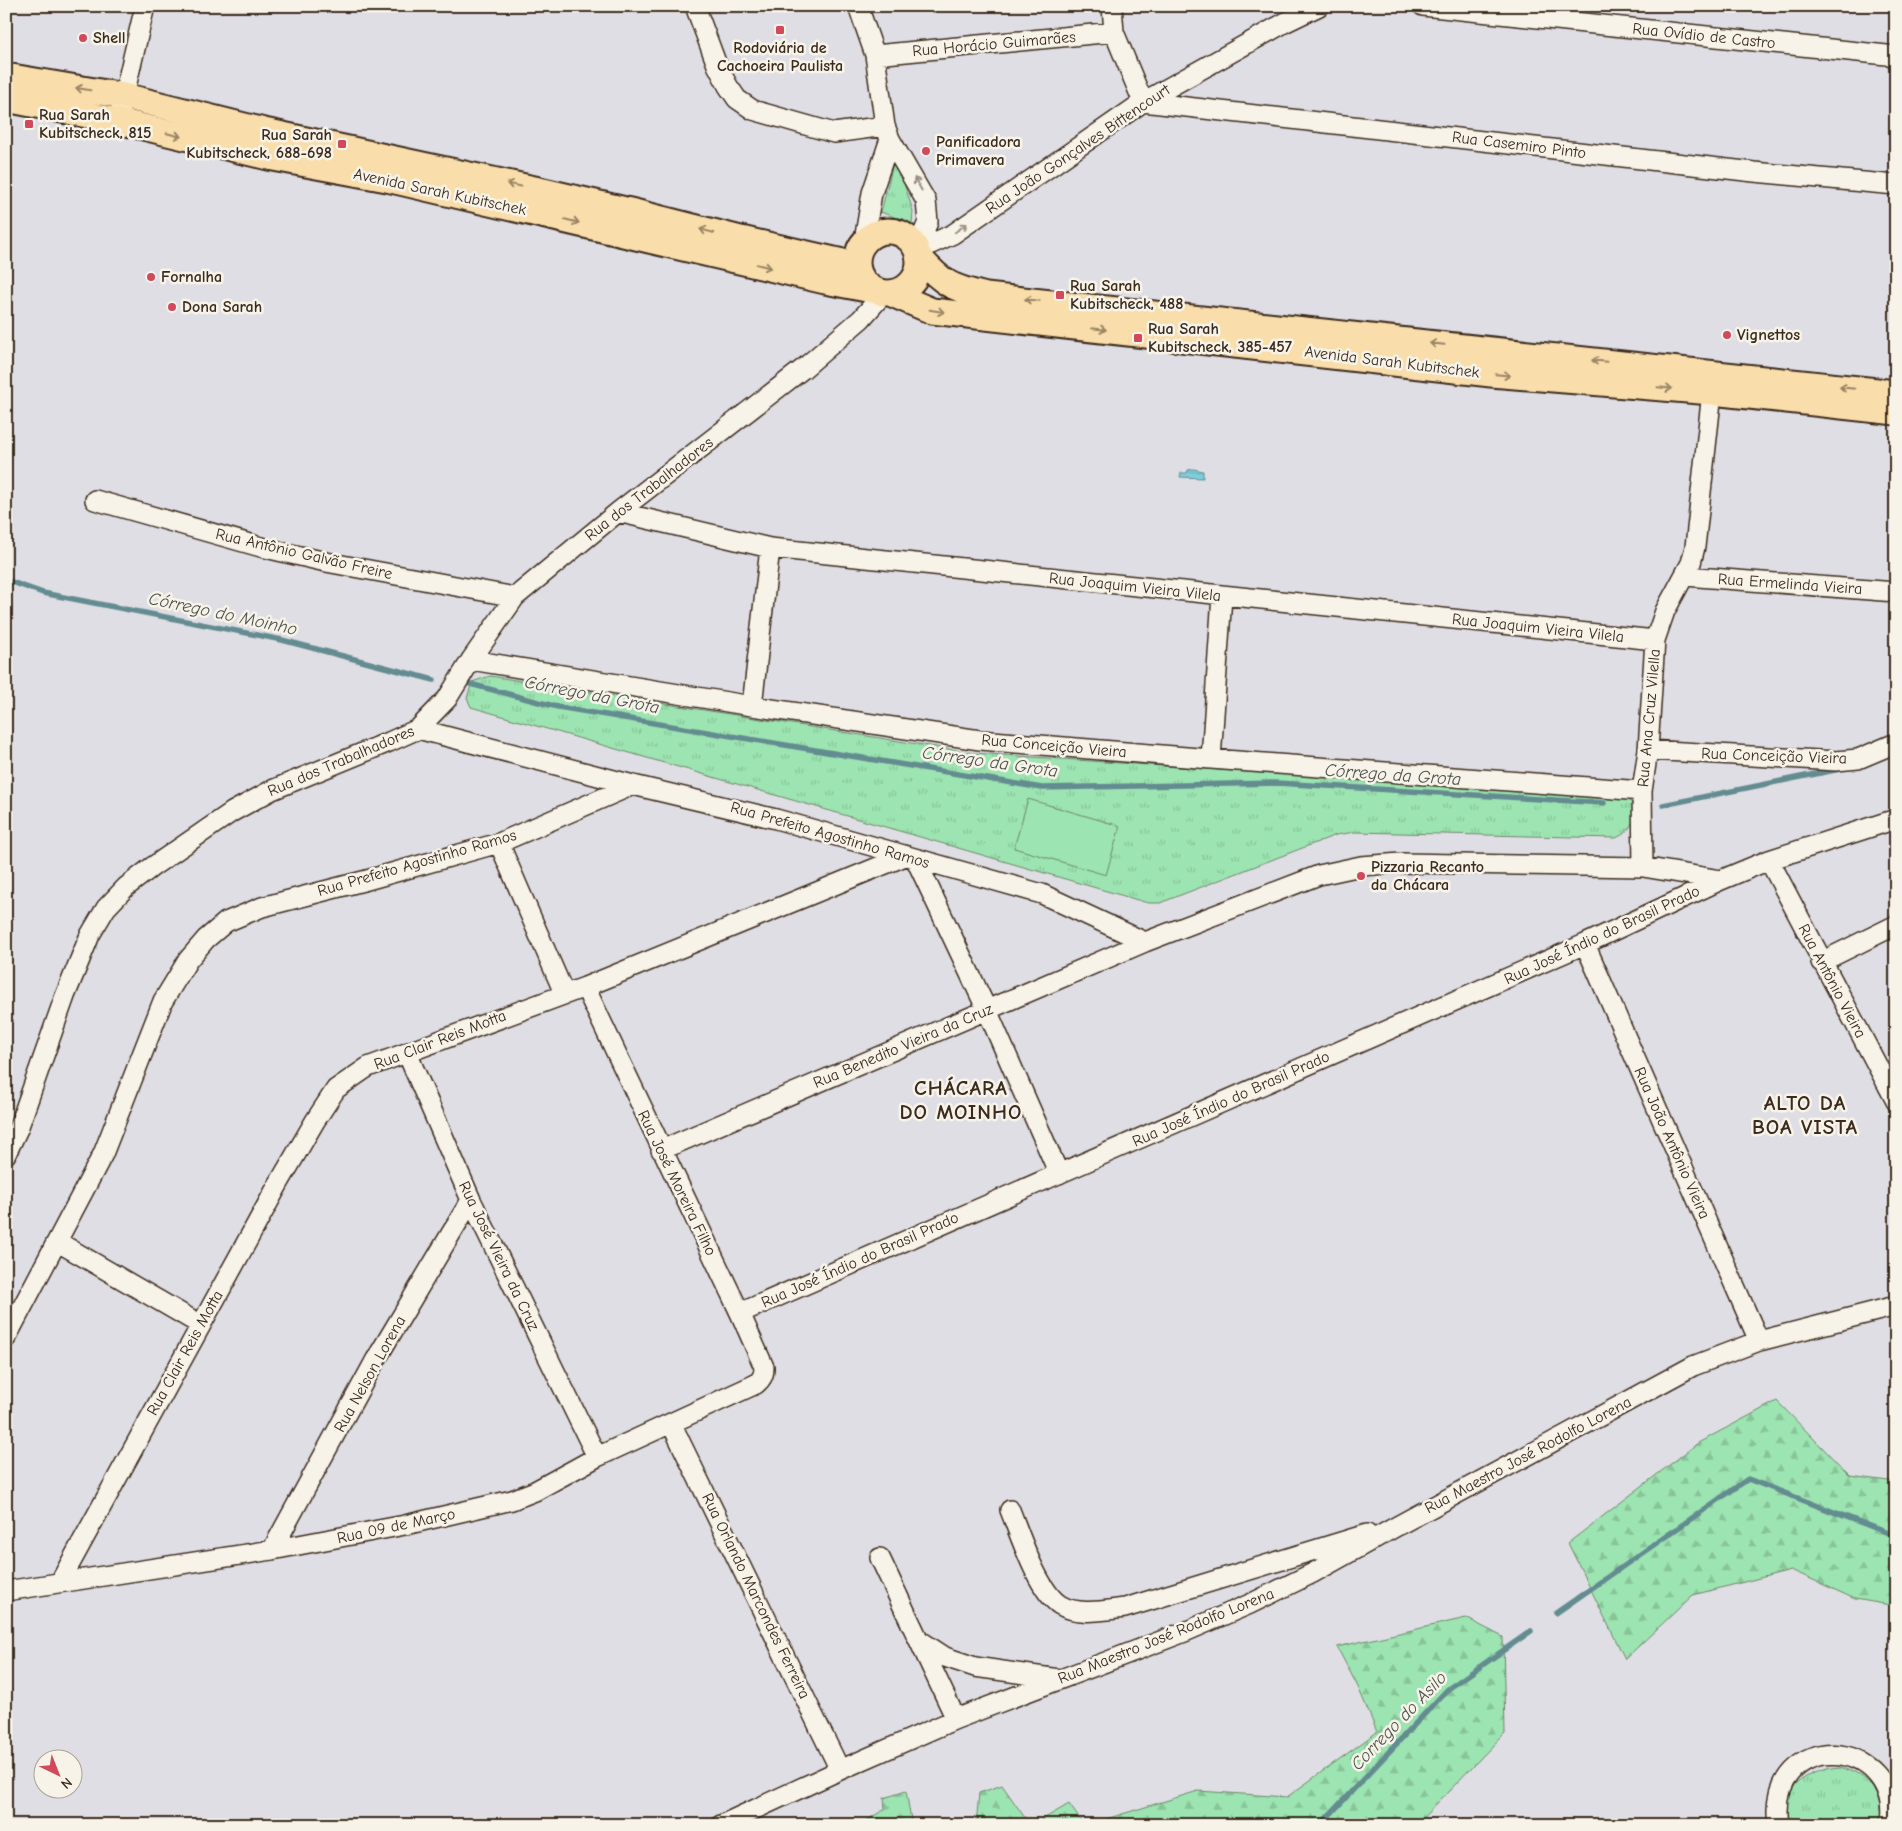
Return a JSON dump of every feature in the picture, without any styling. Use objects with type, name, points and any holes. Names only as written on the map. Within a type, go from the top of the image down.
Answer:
[{"type":"main road","name":"Avenida Sarah Kubitschek","points":[[6,76],[124,96],[264,131],[389,169],[536,201],[737,249],[882,293],[932,311],[1491,374],[1712,392],[1896,412]]},
{"type":"main road","name":"Avenida Sarah Kubitschek","points":[[6,99],[118,121],[268,156],[389,169]]},
{"type":"main road","points":[[889,231],[902,234],[917,250],[919,271],[913,282],[904,290],[882,293],[861,279],[856,265],[858,252],[864,242],[875,233],[889,231]]},
{"type":"main road","name":"Avenida Sarah Kubitschek","points":[[737,249],[856,265]]},
{"type":"main road","name":"Avenida Sarah Kubitschek","points":[[917,250],[937,276],[947,283],[986,296],[1896,393]]},
{"type":"street","points":[[118,121],[145,6]]},
{"type":"street","points":[[695,6],[717,65],[728,86],[737,98],[753,110],[834,133],[888,132]]},
{"type":"street","points":[[858,6],[874,55],[888,132],[920,188],[928,209],[928,222],[917,250]]},
{"type":"street","points":[[1112,6],[1114,32],[1143,102]]},
{"type":"street","name":"Rua João Gonçalves Bittencourt","points":[[917,250],[953,234],[1143,102],[1286,22],[1319,6]]},
{"type":"street","name":"Rua Ovídio de Castro","points":[[1423,6],[1896,56]]},
{"type":"street","name":"Rua Horácio Guimarães","points":[[874,55],[1114,32]]},
{"type":"street","name":"Rua Casemiro Pinto","points":[[1143,102],[1754,172],[1896,185]]},
{"type":"street","points":[[864,242],[872,193],[888,132]]},
{"type":"street","name":"Rua dos Trabalhadores","points":[[6,1154],[18,1129],[62,1005],[90,935],[106,908],[126,887],[152,866],[232,812],[272,790],[418,729],[447,699],[515,596],[618,512],[810,362],[861,319],[882,293]]},
{"type":"street","name":"Rua Ana Cruz Vilella","points":[[1643,867],[1642,791],[1648,750],[1655,640],[1665,611],[1685,576],[1696,540],[1712,392]]},
{"type":"street","name":"Rua Antônio Galvão Freire","points":[[95,500],[261,547],[326,562],[515,596]]},
{"type":"street","name":"Rua Joaquim Vieira Vilela","points":[[618,512],[770,548],[1655,640]]},
{"type":"street","points":[[752,706],[770,548]]},
{"type":"street","name":"Rua Ermelinda Vieira","points":[[1685,576],[1896,592]]},
{"type":"street","points":[[1211,760],[1222,596]]},
{"type":"street","name":"Rua Conceição Vieira","points":[[471,660],[752,706],[980,740],[1211,760],[1642,791]]},
{"type":"street","points":[[418,729],[633,785]]},
{"type":"street","name":"Rua Conceição Vieira","points":[[1648,750],[1836,760],[1858,759],[1896,742]]},
{"type":"street","name":"Rua Prefeito Agostinho Ramos","points":[[6,1338],[103,1154],[163,1001],[188,960],[206,939],[226,922],[262,907],[499,843],[633,785],[768,816],[1042,894],[1063,902],[1145,942]]},
{"type":"street","points":[[1145,942],[1319,875],[1361,866],[1401,863],[1643,867],[1721,880],[1769,860],[1896,819]]},
{"type":"street","points":[[499,843],[564,993]]},
{"type":"street","points":[[911,858],[987,1010],[1059,1174]]},
{"type":"street","name":"Rua Clair Reis Motta","points":[[60,1582],[279,1183],[336,1089],[368,1067],[564,993],[585,987],[911,858]]},
{"type":"street","name":"Rua Antônio Vieira","points":[[1769,860],[1821,962],[1896,1101]]},
{"type":"street","name":"Rua José Índio do Brasil Prado","points":[[740,1313],[1585,944],[1721,880]]},
{"type":"street","points":[[1821,962],[1896,925]]},
{"type":"street","name":"Rua Benedito Vieira da Cruz","points":[[661,1150],[1145,942]]},
{"type":"street","name":"Rua João Antônio Vieira","points":[[1585,944],[1758,1341]]},
{"type":"street","name":"Rua José Moreira Filho","points":[[585,987],[740,1313],[764,1367],[761,1379]]},
{"type":"street","name":"Rua José Vieira da Cruz","points":[[407,1052],[471,1200],[598,1457]]},
{"type":"street","name":"Rua Nelson Lorena","points":[[272,1550],[375,1361],[471,1200]]},
{"type":"street","points":[[58,1242],[201,1325]]},
{"type":"street","name":"Rua Maestro José Rodolfo Lorena","points":[[721,1825],[956,1719],[1187,1631],[1250,1604],[1313,1574],[1399,1524],[1693,1366],[1758,1341],[1896,1306]]},
{"type":"street","name":"Rua 09 de Março","points":[[6,1591],[272,1550],[406,1525],[512,1500],[535,1491],[598,1457],[756,1384],[761,1379]]},
{"type":"street","name":"Rua Orlando Marcondes Ferreira","points":[[671,1423],[840,1770]]},
{"type":"street","points":[[1010,1510],[1036,1573],[1047,1593],[1061,1606],[1077,1610],[1100,1611],[1125,1608],[1399,1524]]},
{"type":"street","points":[[880,1558],[956,1719]]},
{"type":"street","points":[[919,1640],[945,1657],[975,1667],[1060,1679]]},
{"type":"street","points":[[1779,1825],[1778,1806],[1782,1789],[1792,1774],[1805,1762],[1822,1755],[1840,1754],[1857,1758],[1872,1766],[1884,1780],[1891,1796],[1893,1814],[1890,1825]]},
{"type":"green space","points":[[895,156],[913,211],[912,224],[881,212]]},
{"type":"green space","points":[[490,676],[974,753],[1629,798],[1634,810],[1634,816],[1627,831],[1616,838],[1355,832],[1336,835],[1160,903],[1148,903],[471,707],[467,698],[472,682]]},
{"type":"green space","points":[[1028,799],[1120,826],[1106,875],[1014,848]]},
{"type":"green space","points":[[1777,1401],[1850,1476],[1896,1482],[1896,1606],[1855,1599],[1791,1570],[1693,1595],[1625,1659],[1568,1543],[1698,1443]]},
{"type":"green space","points":[[1466,1618],[1503,1637],[1505,1733],[1416,1825],[1086,1825],[1198,1791],[1287,1797],[1377,1732],[1358,1687],[1337,1647]]},
{"type":"green space","points":[[1840,1767],[1859,1775],[1873,1787],[1880,1803],[1881,1825],[1787,1825],[1788,1801],[1795,1786],[1801,1780],[1816,1772]]},
{"type":"green space","points":[[1002,1785],[1030,1825],[976,1825],[979,1793]]},
{"type":"green space","points":[[906,1791],[912,1825],[859,1825],[885,1809],[884,1798]]},
{"type":"green space","points":[[1069,1804],[1084,1825],[1033,1825]]},
{"type":"water","points":[[1188,470],[1203,471],[1203,478],[1180,477],[1181,473],[1187,473]]},
{"type":"waterway","name":"Córrego do Moinho","points":[[6,580],[43,593],[282,640],[434,680]]},
{"type":"waterway","name":"Córrego da Grota","points":[[470,684],[558,707],[1042,788],[1277,783],[1604,803]]},
{"type":"waterway","points":[[1663,805],[1840,769]]},
{"type":"waterway","points":[[1556,1613],[1748,1479],[1896,1536]]},
{"type":"waterway","name":"Corrego do Asilo","points":[[1320,1825],[1448,1689],[1531,1631]]},
{"type":"place","name":"Rodoviária de Cachoeira Paulista","points":[[780,30]]},
{"type":"place","name":"Shell","points":[[83,38]]},
{"type":"place","name":"Rua Sarah Kubitscheck, 815","points":[[29,124]]},
{"type":"place","name":"Rua Sarah Kubitscheck, 688-698","points":[[342,144]]},
{"type":"place","name":"Panificadora Primavera","points":[[926,151]]},
{"type":"place","name":"Fornalha","points":[[151,277]]},
{"type":"place","name":"Rua Sarah Kubitscheck, 488","points":[[1060,295]]},
{"type":"place","name":"Dona Sarah","points":[[172,307]]},
{"type":"place","name":"Vignettos","points":[[1727,335]]},
{"type":"place","name":"Rua Sarah Kubitscheck, 385-457","points":[[1138,338]]},
{"type":"place","name":"Pizzaria Recanto da Chácara","points":[[1361,876]]},
{"type":"district","name":"CHÁCARA DO MOINHO","points":[[961,1100]]},
{"type":"district","name":"ALTO DA BOA VISTA","points":[[1805,1115]]}]
